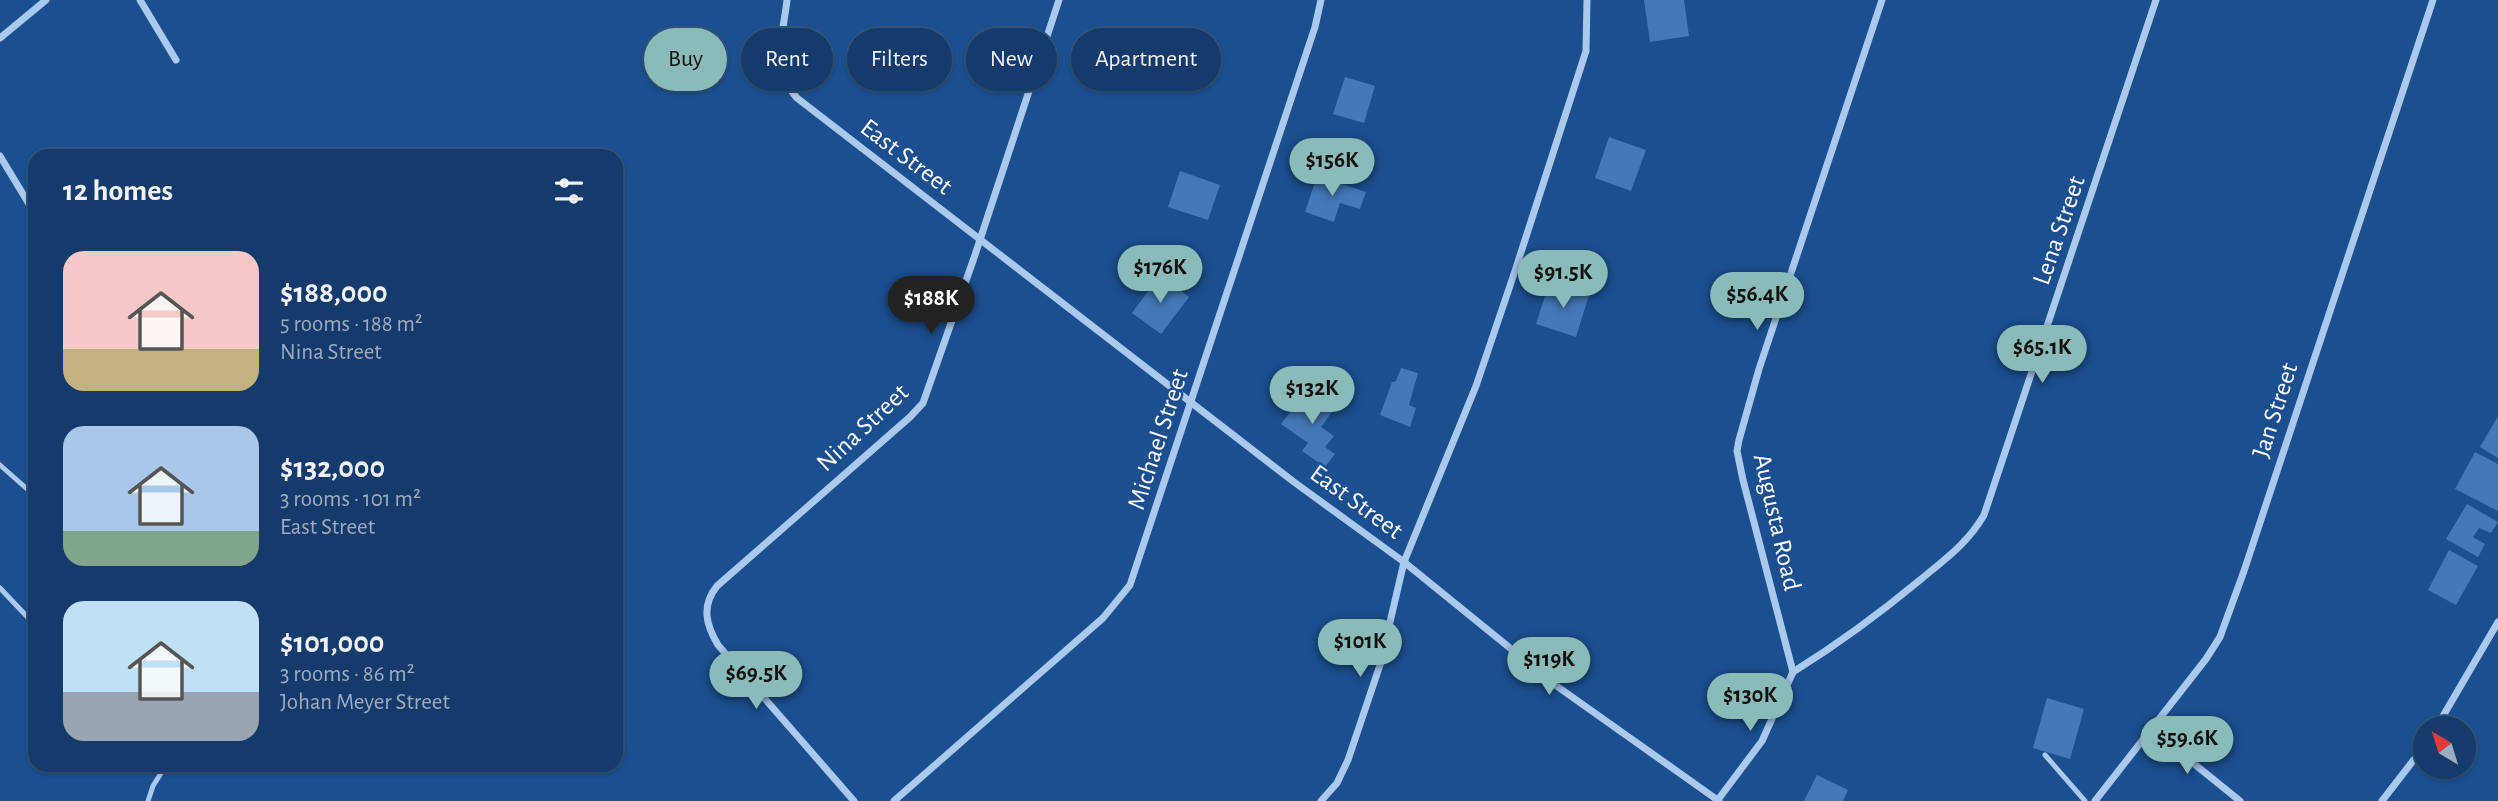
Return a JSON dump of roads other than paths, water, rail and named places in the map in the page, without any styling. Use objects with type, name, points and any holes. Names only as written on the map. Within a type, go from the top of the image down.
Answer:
[{"type":"street","points":[[0,38],[46,0]]},
{"type":"street","points":[[140,0],[176,60]]},
{"type":"street","name":"East Street","points":[[787,0],[781,72],[789,89],[806,105],[1294,482],[1404,562],[1559,687],[1718,801]]},
{"type":"street","name":"Nina Street","points":[[855,801],[718,645],[708,625],[707,602],[717,586],[917,410],[930,386],[1059,0]]},
{"type":"street","name":"Michael Street","points":[[894,801],[1094,626],[1121,599],[1133,579],[1315,27],[1321,0]]},
{"type":"street","points":[[1321,801],[1337,783],[1348,760],[1380,665],[1404,562],[1476,386],[1574,93],[1586,51],[1587,0]]},
{"type":"street","name":"Augusta Road","points":[[1793,672],[1737,451],[1759,369],[1882,0]]},
{"type":"street","name":"Lena Street","points":[[1793,672],[1843,641],[1909,590],[1966,541],[1984,515],[2156,0]]},
{"type":"street","name":"Jan Street","points":[[2095,801],[2211,652],[2227,620],[2433,0]]},
{"type":"street","points":[[0,156],[28,202]]},
{"type":"street","points":[[2443,716],[2498,622]]},
{"type":"street","points":[[1718,801],[1762,741],[1793,672]]},
{"type":"street","points":[[2151,729],[2240,801]]},
{"type":"street","points":[[2382,801],[2413,761]]},
{"type":"lane","points":[[0,465],[28,490]]},
{"type":"lane","points":[[0,588],[28,618]]},
{"type":"lane","points":[[2045,755],[2085,801]]},
{"type":"lane","points":[[148,801],[162,772]]}]
